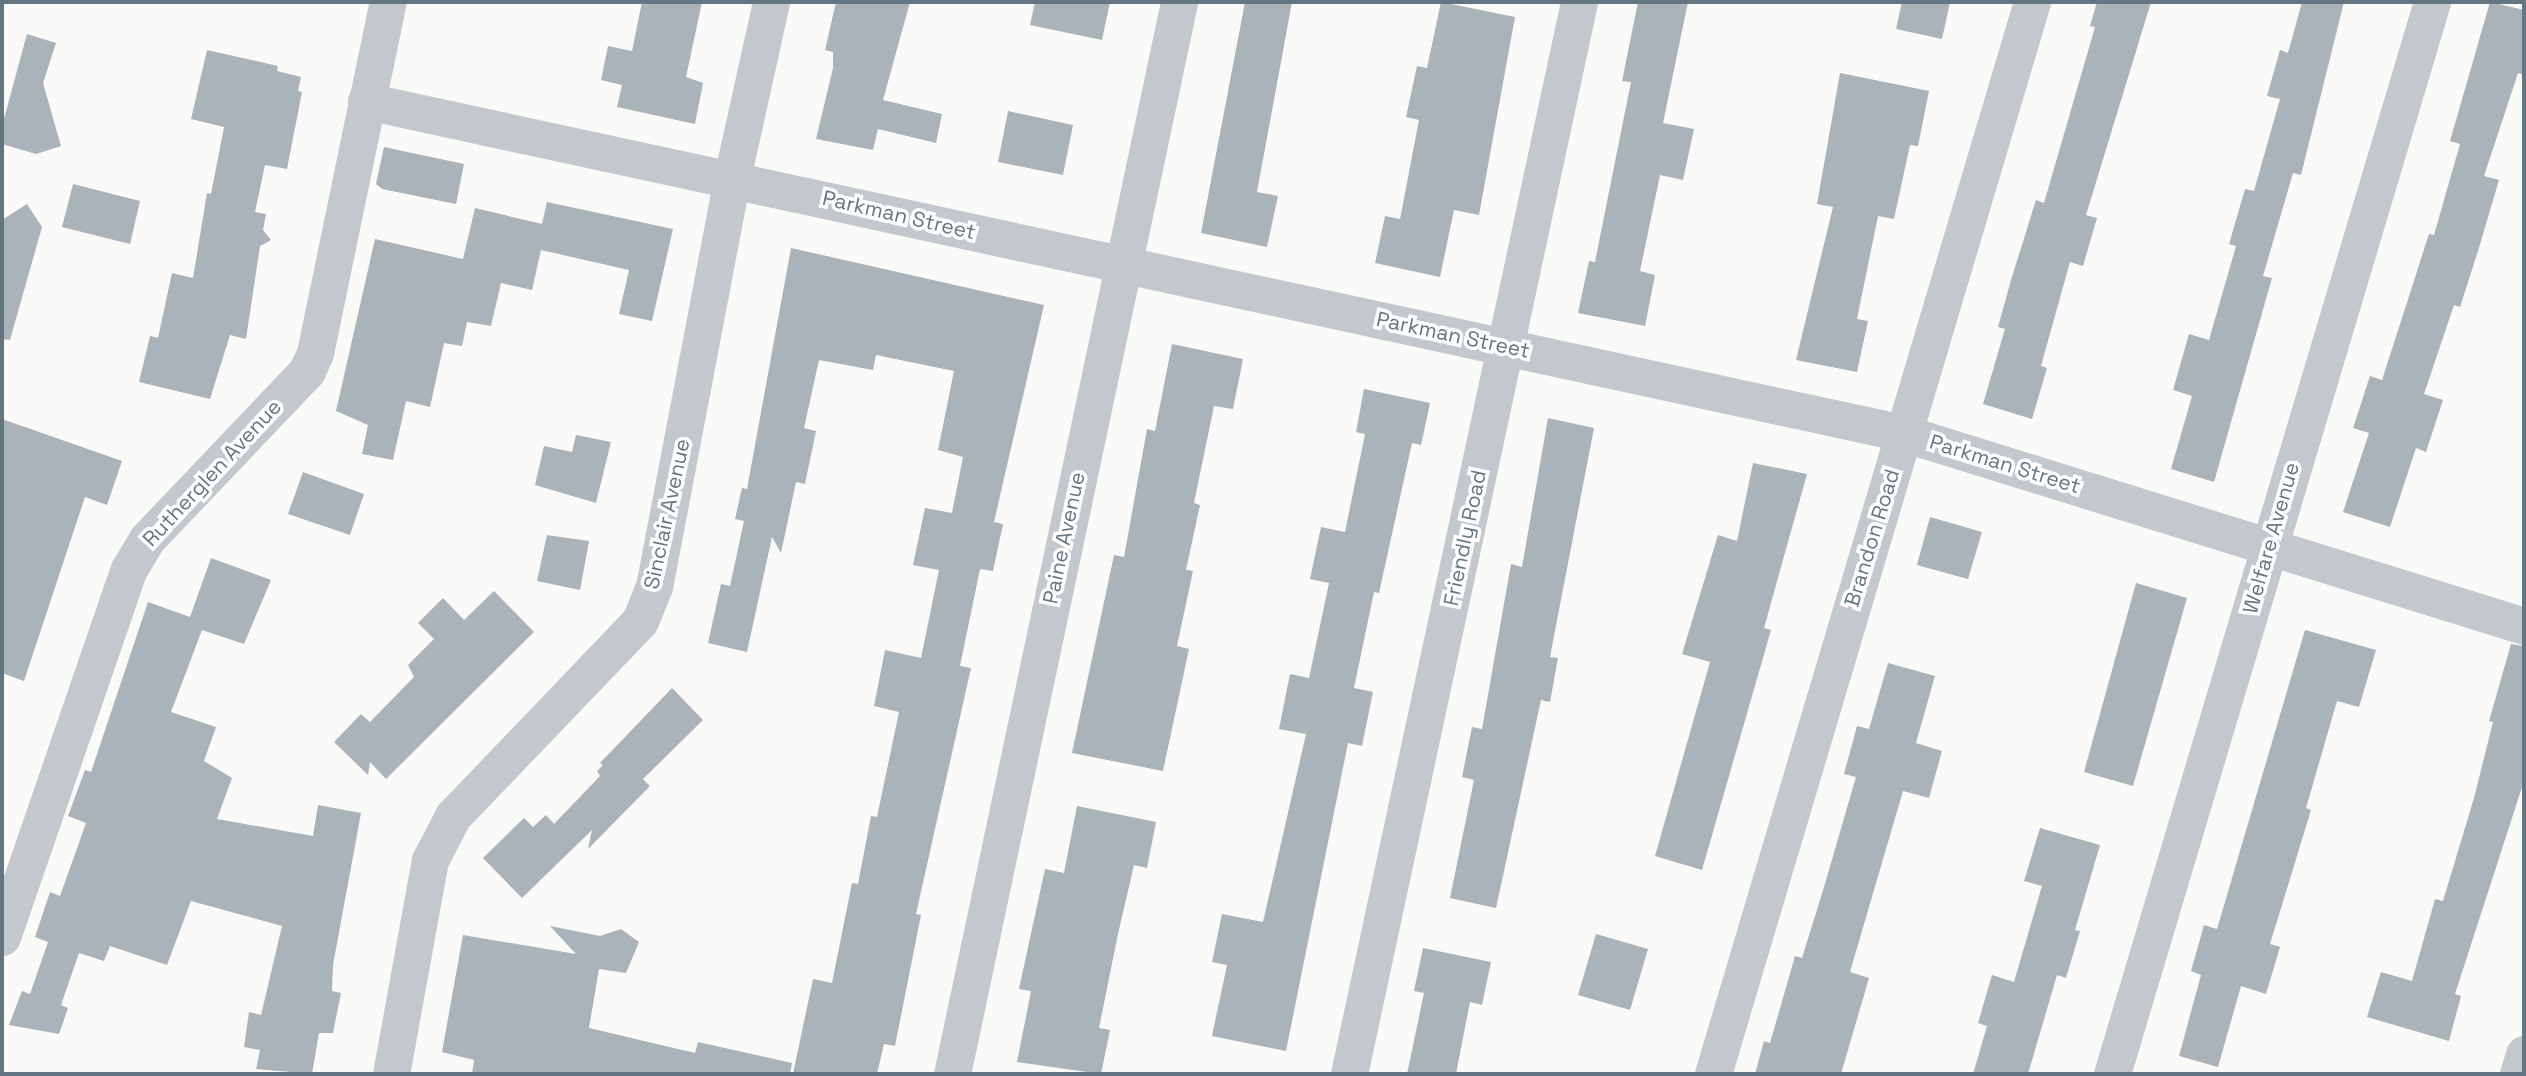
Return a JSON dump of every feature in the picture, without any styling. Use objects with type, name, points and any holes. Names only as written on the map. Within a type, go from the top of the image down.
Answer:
[{"type":"street","name":"Rutherglen Avenue","points":[[2,937],[129,569],[147,539],[307,372],[388,2]]},
{"type":"street","name":"Sinclair Avenue","points":[[391,1074],[430,860],[453,816],[640,621],[654,587],[732,178],[771,2]]},
{"type":"street","name":"Paine Avenue","points":[[953,1074],[1121,264],[1179,2]]},
{"type":"street","name":"Friendly Road","points":[[1349,1074],[1579,2]]},
{"type":"street","name":"Brandon Road","points":[[1713,1074],[2032,2]]},
{"type":"street","name":"Welfare Avenue","points":[[2112,1074],[2432,2]]},
{"type":"street","name":"Parkman Street","points":[[366,101],[1903,433],[2269,544],[2524,626]]},
{"type":"street","points":[[2518,1074],[2524,1054]]},
{"type":"building","points":[[642,2],[702,2],[686,77],[703,83],[695,124],[617,107],[622,85],[601,80],[608,46],[632,51]]},
{"type":"building","points":[[836,2],[910,2],[883,100],[942,114],[936,143],[878,129],[873,150],[816,139],[833,68],[833,52],[825,50]]},
{"type":"building","points":[[1035,2],[1110,2],[1102,40],[1030,25]]},
{"type":"building","points":[[1245,2],[1292,2],[1257,192],[1278,196],[1267,247],[1201,233]]},
{"type":"building","points":[[1441,2],[1515,17],[1479,215],[1454,210],[1440,277],[1375,263],[1385,216],[1400,219],[1419,120],[1406,117],[1417,66],[1427,68]]},
{"type":"building","points":[[1638,2],[1688,2],[1663,123],[1694,129],[1683,180],[1660,175],[1640,271],[1655,275],[1645,326],[1578,313],[1589,261],[1595,262],[1631,82],[1622,81]]},
{"type":"building","points":[[1902,2],[1950,2],[1942,39],[1896,29]]},
{"type":"building","points":[[2097,2],[2151,2],[2086,215],[2097,218],[2083,266],[2070,262],[2041,366],[2047,368],[2032,419],[1983,404],[2005,329],[1998,327],[2011,280],[2036,200],[2044,203],[2095,27],[2090,26]]},
{"type":"building","points":[[2302,2],[2344,2],[2301,175],[2293,173],[2263,276],[2272,278],[2214,482],[2171,469],[2192,396],[2173,390],[2189,334],[2209,340],[2236,246],[2229,244],[2245,189],[2254,191],[2280,99],[2267,96],[2280,50],[2288,53]]},
{"type":"building","points":[[2490,2],[2524,10],[2524,75],[2518,73],[2484,176],[2499,180],[2478,251],[2460,307],[2454,305],[2424,394],[2443,400],[2426,452],[2416,448],[2390,527],[2343,512],[2369,433],[2353,428],[2370,376],[2382,380],[2429,234],[2434,235],[2460,144],[2450,141]]},
{"type":"building","points":[[27,34],[56,43],[43,83],[61,146],[36,154],[2,144],[2,126]]},
{"type":"building","points":[[207,50],[278,66],[277,71],[301,77],[298,91],[302,92],[287,169],[265,165],[255,212],[266,214],[263,230],[271,240],[260,246],[246,339],[230,335],[210,399],[139,382],[150,336],[158,338],[172,273],[193,278],[207,193],[211,194],[224,127],[191,119]]},
{"type":"building","points":[[1840,73],[1929,91],[1918,146],[1910,145],[1894,219],[1878,216],[1857,319],[1868,321],[1857,372],[1796,360],[1833,207],[1817,204]]},
{"type":"building","points":[[1008,111],[1073,125],[1063,175],[998,162]]},
{"type":"building","points":[[384,147],[464,164],[456,204],[382,189],[376,184]]},
{"type":"building","points":[[73,184],[140,201],[130,244],[62,227]]},
{"type":"building","points":[[547,202],[673,229],[652,321],[619,314],[629,270],[541,250],[532,290],[501,283],[491,326],[467,322],[462,346],[444,343],[430,407],[406,401],[393,460],[362,454],[368,425],[336,411],[375,239],[463,259],[475,208],[542,224]]},
{"type":"building","points":[[27,204],[42,227],[10,340],[2,339],[2,220]]},
{"type":"building","points":[[791,248],[1044,305],[994,522],[1003,524],[993,571],[980,569],[960,666],[971,668],[916,914],[921,915],[895,1046],[884,1044],[877,1074],[793,1074],[813,979],[832,983],[852,883],[858,884],[871,816],[877,817],[899,712],[874,706],[885,650],[921,658],[939,570],[913,565],[925,508],[952,513],[963,457],[938,450],[954,371],[876,355],[873,370],[819,360],[804,428],[816,431],[805,484],[796,482],[781,553],[772,537],[747,652],[708,643],[721,584],[730,586],[744,521],[735,519],[742,488],[747,489]]},
{"type":"building","points":[[1172,344],[1243,359],[1233,409],[1214,406],[1194,503],[1200,505],[1186,570],[1193,571],[1177,646],[1189,649],[1163,771],[1072,753],[1114,555],[1124,557],[1147,429],[1155,431]]},
{"type":"building","points":[[1364,389],[1430,403],[1421,445],[1412,443],[1379,593],[1374,592],[1354,688],[1373,692],[1362,746],[1348,743],[1286,1051],[1212,1036],[1227,965],[1212,962],[1222,914],[1263,922],[1306,734],[1279,729],[1290,674],[1309,678],[1329,583],[1310,579],[1321,527],[1345,532],[1365,434],[1356,432]]},
{"type":"building","points":[[1548,418],[1594,428],[1550,657],[1558,658],[1550,702],[1541,700],[1496,908],[1450,898],[1474,780],[1462,777],[1472,727],[1482,729],[1511,564],[1522,567]]},
{"type":"building","points":[[2,419],[122,461],[107,505],[85,497],[24,681],[2,673]]},
{"type":"building","points":[[576,435],[611,442],[596,503],[535,485],[544,446],[572,452]]},
{"type":"building","points":[[1753,463],[1807,474],[1764,628],[1771,630],[1702,870],[1655,856],[1710,662],[1682,654],[1718,535],[1737,541]]},
{"type":"building","points":[[303,472],[364,494],[350,535],[288,514]]},
{"type":"building","points":[[1930,517],[1982,532],[1968,579],[1917,565]]},
{"type":"building","points":[[547,535],[589,541],[580,590],[537,581]]},
{"type":"building","points":[[211,558],[271,580],[244,644],[202,630],[171,712],[216,727],[204,761],[232,778],[217,819],[313,836],[318,805],[361,813],[333,965],[332,991],[341,993],[333,1033],[319,1033],[312,1074],[256,1069],[260,1050],[244,1047],[249,1012],[261,1015],[282,926],[191,901],[167,965],[110,946],[104,961],[79,953],[61,1005],[68,1008],[59,1034],[9,1025],[22,991],[30,994],[48,942],[35,937],[50,892],[60,896],[86,823],[68,816],[85,770],[91,772],[148,602],[190,617]]},
{"type":"building","points":[[2136,583],[2187,598],[2133,786],[2084,772]]},
{"type":"building","points":[[494,591],[534,632],[386,779],[370,762],[368,775],[334,742],[361,714],[370,722],[414,677],[408,665],[434,639],[418,623],[443,598],[464,620]]},
{"type":"building","points":[[2305,630],[2376,650],[2359,707],[2337,701],[2306,808],[2311,810],[2270,944],[2280,947],[2266,994],[2241,986],[2218,1067],[2179,1056],[2201,975],[2191,971],[2204,925],[2217,929]]},
{"type":"building","points":[[2511,644],[2524,646],[2524,781],[2455,994],[2461,996],[2449,1041],[2367,1017],[2381,972],[2412,981],[2435,899],[2443,901],[2474,798],[2493,722],[2489,721]]},
{"type":"building","points":[[1888,663],[1935,676],[1916,743],[1942,751],[1929,798],[1903,791],[1850,972],[1869,978],[1841,1074],[1755,1074],[1764,1041],[1770,1043],[1795,956],[1802,958],[1824,887],[1856,777],[1844,774],[1857,726],[1869,729]]},
{"type":"building","points":[[672,688],[703,720],[643,779],[650,786],[588,849],[592,830],[522,898],[483,858],[524,818],[533,827],[546,815],[554,824],[600,776],[597,771],[603,765],[600,763]]},
{"type":"building","points":[[1077,806],[1156,822],[1147,868],[1134,865],[1118,934],[1099,1028],[1110,1030],[1101,1074],[1017,1062],[1031,991],[1019,989],[1045,869],[1064,873]]},
{"type":"building","points":[[2040,828],[2100,845],[2075,930],[2080,931],[2066,978],[2057,975],[2028,1074],[1973,1074],[1987,1026],[1978,1023],[1992,975],[2014,982],[2042,886],[2024,881]]},
{"type":"building","points":[[550,926],[600,936],[621,929],[639,942],[626,973],[599,969],[589,1028],[695,1053],[698,1042],[792,1063],[790,1074],[472,1074],[474,1060],[442,1052],[463,935],[576,954]]},
{"type":"building","points":[[1596,934],[1648,949],[1630,1010],[1578,995]]},
{"type":"building","points":[[1423,948],[1491,962],[1482,1005],[1470,1002],[1456,1074],[1407,1074],[1424,993],[1414,991]]}]
